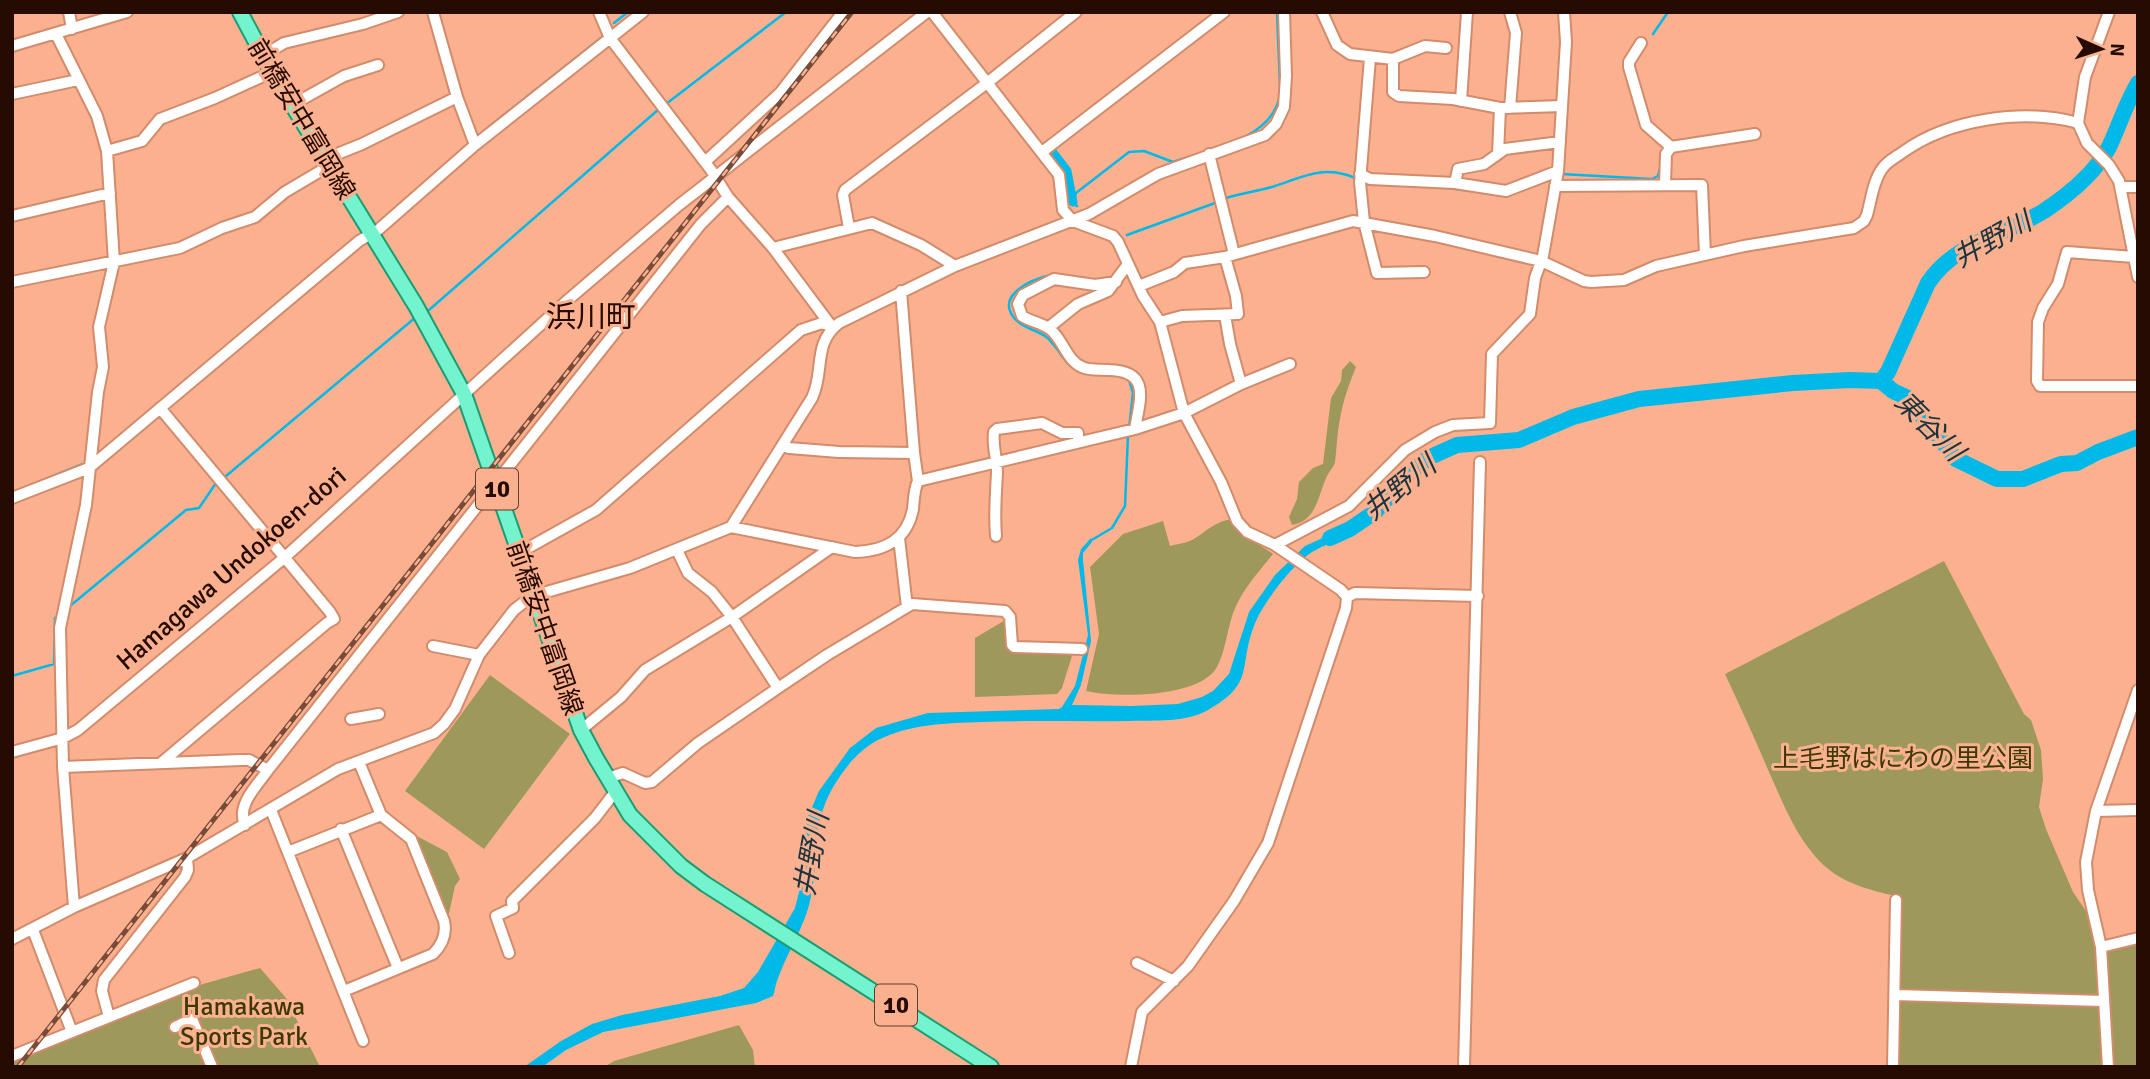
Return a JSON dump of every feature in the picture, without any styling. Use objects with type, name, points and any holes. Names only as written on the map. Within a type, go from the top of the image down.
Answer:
[{"type":"main road","name":"前橋安中富岡線","points":[[240,12],[272,72],[422,316],[464,394],[581,730],[629,814],[681,866],[727,900],[991,1067]]},
{"type":"street","points":[[69,12],[72,29]]},
{"type":"street","points":[[12,46],[127,12]]},
{"type":"street","points":[[263,56],[284,43],[363,24],[398,12]]},
{"type":"street","points":[[433,12],[457,97],[475,145]]},
{"type":"street","points":[[598,12],[610,38],[705,162],[728,197],[773,248],[833,327]]},
{"type":"street","points":[[12,498],[89,467],[359,242],[384,225],[475,145],[643,12]]},
{"type":"street","points":[[705,162],[780,93],[843,12]]},
{"type":"street","points":[[930,12],[1059,175],[1063,210],[1073,221],[1115,237],[1160,322],[1184,413],[1221,482],[1237,521],[1247,532],[1286,552],[1347,597],[1346,608],[1268,843],[1234,901],[1188,966],[1142,1012],[1131,1067]]},
{"type":"street","name":"Hamagawa Undokoen-dori","points":[[12,752],[63,738],[78,730],[284,558],[569,299],[715,177],[930,12]]},
{"type":"street","points":[[849,228],[843,195],[845,190],[1076,12]]},
{"type":"street","points":[[1042,152],[1224,12]]},
{"type":"street","points":[[732,527],[784,446],[815,391],[821,346],[833,327],[955,266],[1073,221],[1158,174],[1265,135],[1276,124],[1284,107],[1284,12]]},
{"type":"street","points":[[1322,12],[1337,45],[1350,54],[1393,59],[1425,46],[1446,48]]},
{"type":"street","points":[[1461,100],[1467,12]]},
{"type":"street","points":[[1498,154],[1516,33],[1510,12]]},
{"type":"street","points":[[1275,545],[1349,506],[1405,450],[1435,432],[1453,425],[1490,423],[1492,355],[1530,314],[1558,171],[1566,41],[1564,12]]},
{"type":"street","points":[[2109,12],[2085,77],[2078,123],[2083,137],[2117,175],[2138,277]]},
{"type":"street","points":[[56,34],[97,116],[107,151],[114,262],[99,327],[103,367],[86,505],[60,628],[63,767],[74,907]]},
{"type":"street","points":[[1641,43],[1629,62],[1629,67],[1646,125],[1671,147]]},
{"type":"street","points":[[1370,58],[1360,174],[1364,222],[1377,273],[1424,272]]},
{"type":"street","points":[[1393,59],[1392,87],[1395,94],[1461,100],[1505,108],[1562,106]]},
{"type":"street","points":[[292,105],[344,76],[378,65]]},
{"type":"street","points":[[107,151],[142,141],[160,119],[272,72]]},
{"type":"street","points":[[12,94],[78,79]]},
{"type":"street","points":[[12,282],[180,248],[222,228],[255,217],[327,162],[457,97]]},
{"type":"street","points":[[1139,286],[1174,272],[1185,263],[1230,256],[1353,221],[1435,236],[1541,261],[1584,281],[1624,279],[1656,267],[1744,246],[1860,225],[1867,215],[1882,169],[1910,147],[1942,130],[2012,116],[2055,116],[2078,123]]},
{"type":"street","points":[[1665,184],[1666,154],[1671,147],[1755,134]]},
{"type":"street","points":[[1455,183],[1458,169],[1484,164],[1506,149],[1560,142]]},
{"type":"street","points":[[1160,322],[1182,316],[1238,314],[1230,256],[1209,154]]},
{"type":"street","points":[[1360,174],[1370,178],[1455,183],[1506,191],[1558,171]]},
{"type":"street","points":[[1555,186],[1702,185],[1705,255]]},
{"type":"street","points":[[2121,187],[2138,187]]},
{"type":"street","points":[[12,216],[110,192]]},
{"type":"street","points":[[245,825],[242,818],[243,806],[268,770],[702,224],[728,197]]},
{"type":"street","points":[[773,248],[872,223],[920,245],[955,266]]},
{"type":"street","points":[[2134,257],[2067,252],[2058,284],[2038,322],[2037,381],[2040,386],[2138,386]]},
{"type":"street","points":[[1048,328],[1078,304],[1103,294],[1116,282],[1128,264]]},
{"type":"street","points":[[1116,282],[1095,285],[1054,279],[1023,295],[1018,304],[1022,316],[1048,328],[1072,359],[1082,367],[1122,370],[1136,379],[1140,392],[1130,429]]},
{"type":"street","points":[[12,939],[74,907],[187,858],[338,769],[422,739],[444,724],[455,709],[479,655],[514,610],[543,593],[630,568],[732,527],[863,551],[899,538],[908,528],[918,481],[901,291]]},
{"type":"street","points":[[1225,315],[1241,384]]},
{"type":"street","points":[[519,553],[596,510],[801,330],[822,323],[833,327]]},
{"type":"street","points":[[918,481],[1130,429],[1184,413],[1241,384],[1290,364]]},
{"type":"street","points":[[160,408],[334,619],[327,622],[161,763]]},
{"type":"street","points":[[996,536],[996,463],[992,441],[994,432],[997,429],[1042,423],[1062,433],[1078,433],[1078,442]]},
{"type":"street","points":[[784,446],[839,452],[914,453]]},
{"type":"street","points":[[1464,1067],[1480,462]]},
{"type":"street","points":[[899,538],[907,607]]},
{"type":"street","points":[[581,730],[621,697],[645,670],[732,617],[832,547]]},
{"type":"street","points":[[677,550],[688,573],[712,593],[732,617],[778,688]]},
{"type":"street","points":[[1347,597],[1355,593],[1478,596]]},
{"type":"street","points":[[509,953],[496,916],[513,908],[512,901],[595,818],[612,786],[614,776],[623,773],[645,783],[652,782],[698,743],[778,688],[907,607],[916,603],[1005,611],[1009,615],[1014,647],[1081,653]]},
{"type":"street","points":[[433,646],[479,655]]},
{"type":"street","points":[[2108,1067],[2101,947],[2086,872],[2087,849],[2096,811],[2135,710],[2138,690]]},
{"type":"street","points":[[351,719],[379,714]]},
{"type":"street","points":[[63,767],[249,760],[268,770]]},
{"type":"street","points":[[344,991],[433,954],[442,942],[445,926],[411,839],[381,815],[359,762]]},
{"type":"street","points":[[271,810],[363,1041]]},
{"type":"street","points":[[2096,811],[2138,810]]},
{"type":"street","points":[[288,852],[381,815]]},
{"type":"street","points":[[341,829],[398,968]]},
{"type":"street","points":[[109,1017],[102,991],[104,980],[185,877],[188,870],[187,858]]},
{"type":"street","points":[[1893,1067],[1896,900]]},
{"type":"street","points":[[33,930],[72,1032]]},
{"type":"street","points":[[2101,947],[2138,938]]},
{"type":"street","points":[[1137,962],[1174,981]]},
{"type":"street","points":[[12,1055],[194,983]]},
{"type":"street","points":[[1895,995],[2104,1000]]},
{"type":"street","points":[[175,1027],[191,1019],[212,1067]]},
{"type":"green space","points":[[1350,361],[1356,367],[1341,412],[1334,464],[1312,513],[1300,523],[1292,525],[1289,517],[1297,499],[1299,482],[1313,468],[1323,464],[1331,398],[1341,381],[1342,370]]},
{"type":"green space","points":[[1232,519],[1245,535],[1273,554],[1239,599],[1217,667],[1208,677],[1194,685],[1176,690],[1136,695],[1086,691],[1099,634],[1090,567],[1123,534],[1163,521],[1170,546],[1190,541],[1216,524]]},
{"type":"green space","name":"上毛野はにわの里公園","points":[[1944,561],[2024,714],[2031,720],[2041,750],[2043,779],[2039,807],[2073,892],[2088,914],[2095,947],[2108,950],[2138,943],[2138,1067],[1896,1067],[1901,897],[1843,879],[1827,868],[1808,847],[1786,810],[1725,674]]},
{"type":"green space","points":[[1007,619],[1010,650],[1065,652],[1072,656],[1062,688],[1057,694],[975,697],[975,638]]},
{"type":"green space","points":[[490,675],[570,734],[484,849],[405,791]]},
{"type":"green space","points":[[413,834],[447,852],[460,879],[455,886],[447,922]]},
{"type":"green space","name":"Hamakawa Sports Park","points":[[260,968],[286,998],[320,1067],[12,1067],[12,1060],[203,984]]},
{"type":"green space","points":[[739,1025],[753,1050],[755,1067],[604,1067],[614,1061]]},
{"type":"water","points":[[1347,527],[1351,534],[1312,552],[1278,586],[1254,626],[1239,682],[1233,691],[1208,710],[1190,717],[1160,721],[1000,721],[942,724],[903,731],[871,744],[846,768],[825,803],[818,829],[808,908],[781,970],[773,996],[756,1003],[603,1032],[566,1050],[542,1067],[524,1067],[561,1041],[592,1024],[622,1015],[720,996],[744,988],[758,972],[795,908],[801,884],[807,819],[819,791],[850,748],[876,728],[928,713],[1062,707],[1075,686],[1088,635],[1078,560],[1081,549],[1091,538],[1092,542],[1083,553],[1083,560],[1091,641],[1081,685],[1072,705],[1178,704],[1213,691],[1229,674],[1249,612],[1275,575],[1305,546]]},
{"type":"waterway","points":[[614,23],[628,12]]},
{"type":"waterway","points":[[666,104],[786,12]]},
{"type":"waterway","points":[[1277,12],[1280,86]]},
{"type":"waterway","points":[[1653,34],[1668,12]]},
{"type":"waterway","points":[[489,127],[601,38]]},
{"type":"waterway","name":"井野川","points":[[1881,381],[1888,372],[1928,283],[1939,269],[1966,248],[2044,211],[2081,182],[2109,147],[2138,83]]},
{"type":"waterway","points":[[1077,206],[1073,202],[1076,193],[1129,152],[1144,151],[1173,162],[1219,148],[1250,134],[1263,124],[1273,113],[1279,99]]},
{"type":"waterway","points":[[429,310],[659,109]]},
{"type":"waterway","points":[[1051,150],[1067,171],[1073,202]]},
{"type":"waterway","points":[[1561,174],[1652,179],[1658,176],[1661,165]]},
{"type":"waterway","points":[[1226,198],[1315,173],[1334,172],[1355,178]]},
{"type":"waterway","points":[[1438,187],[1473,191]]},
{"type":"waterway","points":[[1480,192],[1501,195]]},
{"type":"waterway","points":[[1127,235],[1215,203]]},
{"type":"waterway","points":[[1051,275],[1034,280],[1018,290],[1009,303],[1010,311],[1019,323],[1050,340],[1069,364],[1079,371]]},
{"type":"waterway","points":[[226,476],[416,317]]},
{"type":"waterway","points":[[1129,380],[1133,393],[1129,429]]},
{"type":"waterway","name":"東谷川","points":[[1881,381],[1908,398],[1956,459],[1997,479],[2023,479],[2061,464],[2077,463],[2138,437]]},
{"type":"waterway","name":"井野川","points":[[1330,538],[1350,529],[1375,512],[1410,473],[1428,458],[1457,445],[1519,440],[1573,417],[1639,399],[1793,383],[1881,381]]},
{"type":"waterway","points":[[1090,541],[1112,528],[1125,506],[1128,435]]},
{"type":"waterway","points":[[97,454],[110,444]]},
{"type":"waterway","points":[[31,485],[83,464]]},
{"type":"waterway","points":[[70,606],[186,510],[199,508],[216,483]]},
{"type":"waterway","points":[[12,676],[54,664],[55,618],[60,615]]},
{"type":"railway","points":[[18,1067],[852,12]]},
{"type":"district","name":"浜川町","points":[[591,317]]}]
